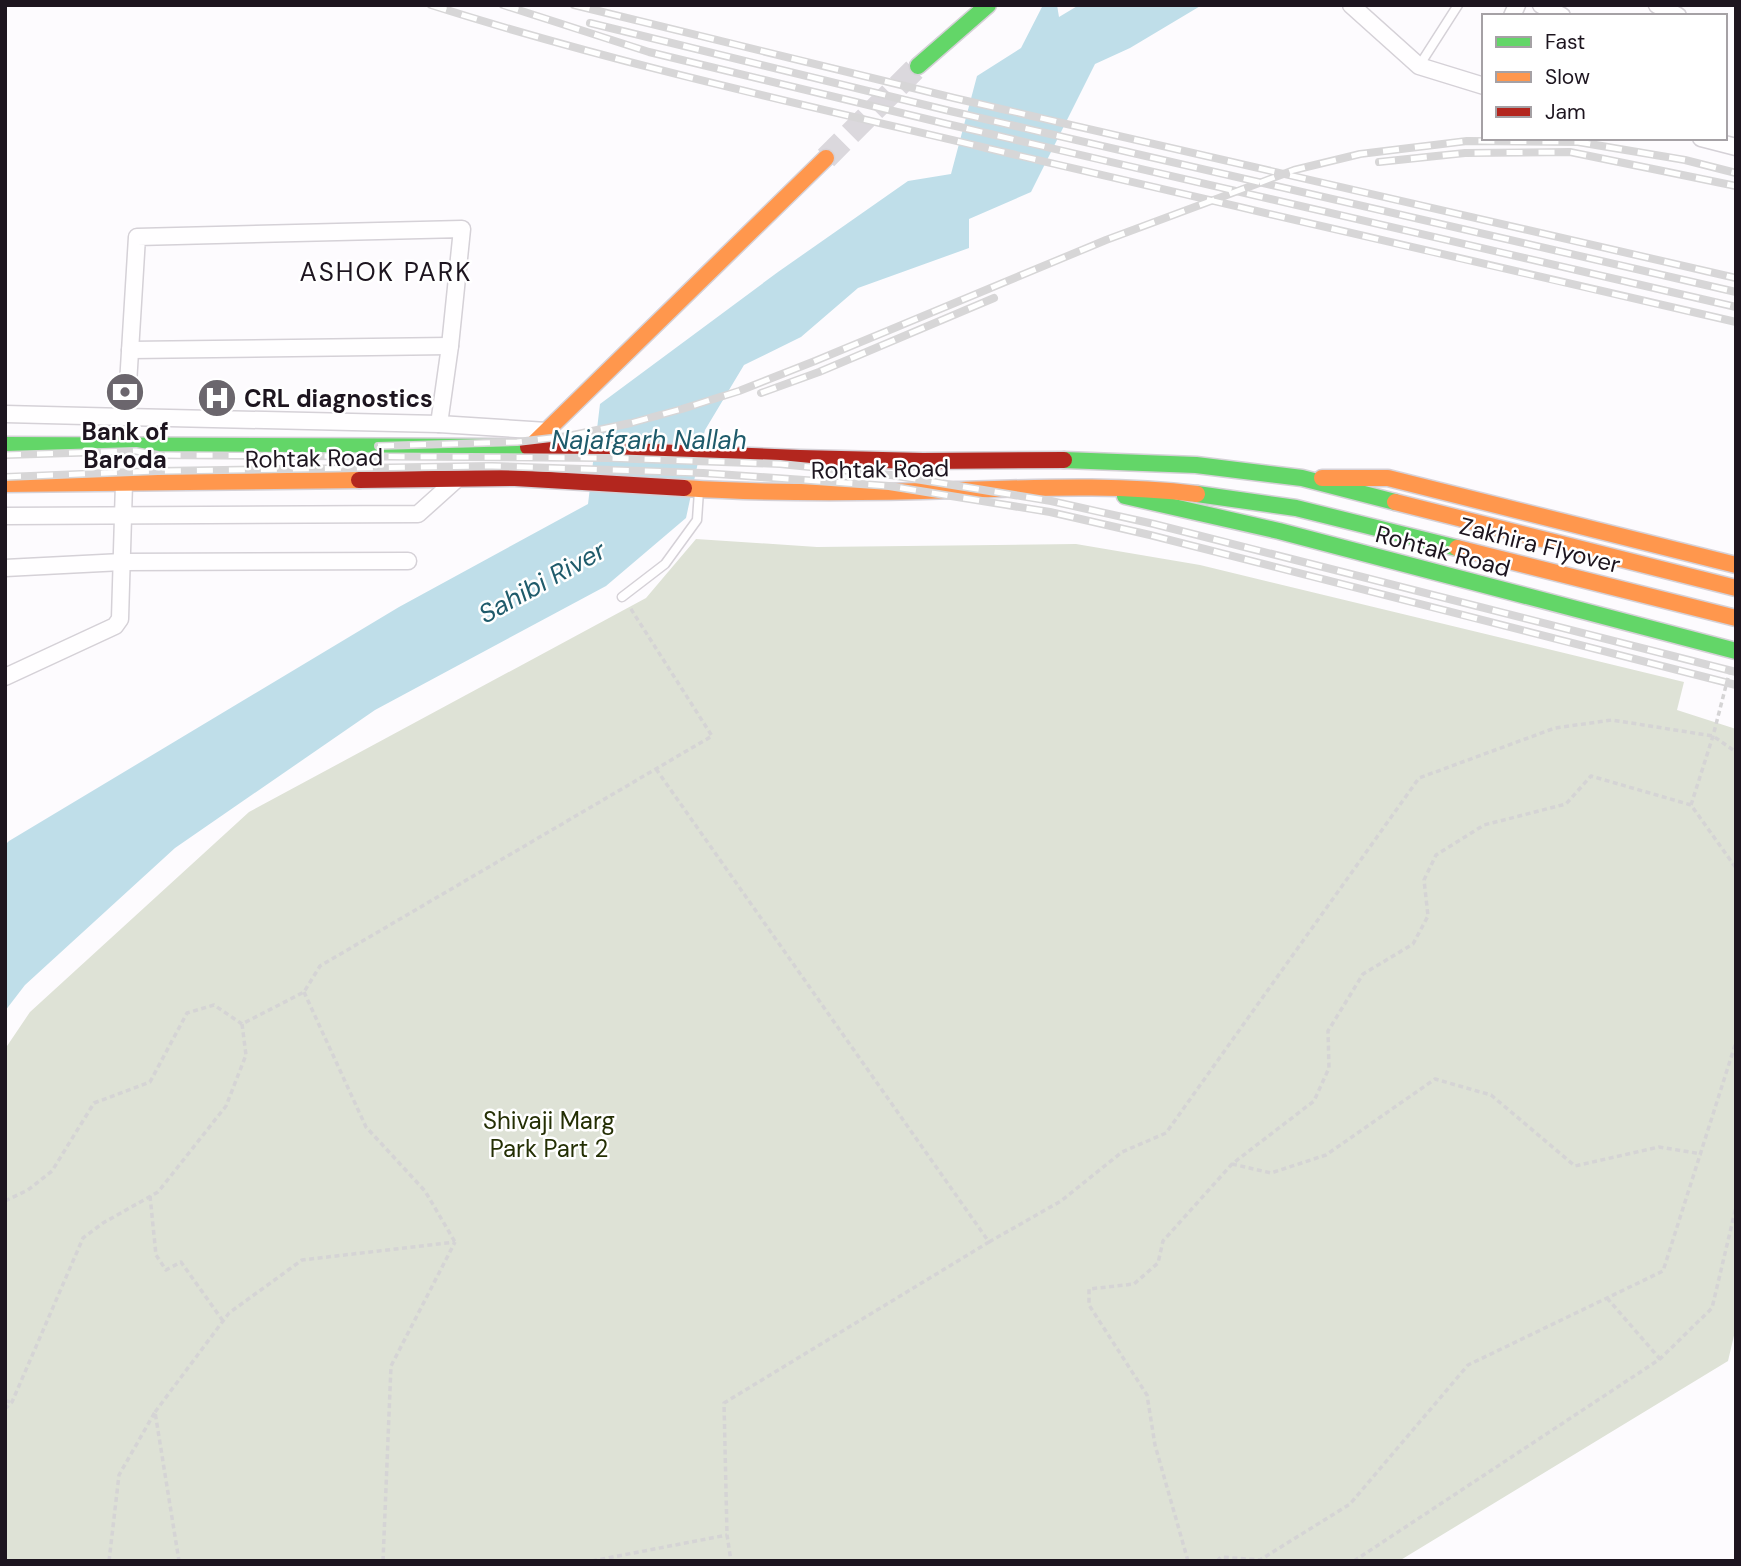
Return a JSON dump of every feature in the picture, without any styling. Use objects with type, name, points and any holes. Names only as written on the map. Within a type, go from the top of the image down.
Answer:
[{"type":"main road","points":[[918,66],[988,5]]},
{"type":"main road","points":[[530,447],[826,158]]},
{"type":"main road","name":"Rohtak Road","points":[[5,445],[530,447],[923,461],[1091,461],[1196,465],[1302,478],[1388,478],[1736,565]]},
{"type":"main road","name":"Zakhira Flyover","points":[[1302,478],[1736,587]]},
{"type":"main road","name":"Rohtak Road","points":[[5,484],[457,479],[578,481],[747,492],[852,493],[1083,487],[1279,531],[1736,651]]},
{"type":"main road","name":"Zakhira Flyover","points":[[1083,487],[1193,493],[1296,508],[1736,618]]},
{"type":"street","points":[[1351,5],[1419,66],[1481,80]]},
{"type":"street","points":[[1541,5],[1558,14]]},
{"type":"street","points":[[1657,5],[1674,14]]},
{"type":"street","points":[[1709,140],[1736,147]]},
{"type":"street","points":[[126,417],[137,237],[462,229],[439,424]]},
{"type":"street","points":[[130,351],[450,346]]},
{"type":"street","points":[[5,414],[439,424],[547,431]]},
{"type":"street","points":[[5,516],[418,514],[457,479]]},
{"type":"street","points":[[5,677],[115,626],[120,619],[124,483]]},
{"type":"street","points":[[5,568],[122,562],[408,561]]},
{"type":"lane","points":[[1419,66],[1458,5]]},
{"type":"lane","points":[[622,597],[665,564],[673,553],[696,520],[700,488]]},
{"type":"path","points":[[242,1024],[304,992],[320,966],[712,736],[622,597]]},
{"type":"path","points":[[1691,806],[1736,651]]},
{"type":"path","points":[[731,1561],[727,1535],[724,1403],[989,1242],[1062,1201],[1122,1152],[1166,1133],[1419,778],[1555,728],[1612,720],[1713,736],[1736,752]]},
{"type":"path","points":[[656,769],[989,1242]]},
{"type":"path","points":[[1188,1561],[1155,1445],[1147,1395],[1089,1305],[1089,1289],[1134,1284],[1158,1263],[1163,1241],[1232,1164],[1314,1101],[1329,1069],[1328,1031],[1363,974],[1413,944],[1428,916],[1424,880],[1436,855],[1484,825],[1566,804],[1591,776],[1691,806],[1736,869]]},
{"type":"path","points":[[304,992],[366,1127],[425,1191],[455,1242]]},
{"type":"path","points":[[5,1201],[27,1190],[52,1171],[94,1103],[150,1082],[187,1013],[214,1005],[242,1024],[246,1055],[226,1106],[158,1192],[103,1223],[83,1238],[12,1402],[5,1409]]},
{"type":"path","points":[[1217,1561],[1221,1558],[1260,1560],[1350,1504],[1468,1365],[1663,1271],[1736,1042]]},
{"type":"path","points":[[1232,1164],[1271,1173],[1326,1155],[1435,1079],[1491,1095],[1575,1166],[1659,1147],[1702,1153]]},
{"type":"path","points":[[150,1196],[156,1255],[166,1270],[181,1262],[223,1321]]},
{"type":"path","points":[[1354,1561],[1660,1359],[1712,1308],[1736,1207]]},
{"type":"path","points":[[109,1561],[119,1475],[155,1412],[229,1313],[302,1260],[455,1242]]},
{"type":"path","points":[[383,1561],[391,1366],[455,1242]]},
{"type":"path","points":[[1607,1298],[1660,1359]]},
{"type":"path","points":[[5,1401],[12,1402]]},
{"type":"path","points":[[155,1412],[179,1561]]},
{"type":"path","points":[[592,1561],[727,1535]]},
{"type":"green space","name":"Shivaji Marg Park Part 2","points":[[696,539],[817,547],[1076,544],[1200,565],[1684,682],[1677,710],[1736,729],[1736,1327],[1728,1361],[1399,1561],[5,1561],[5,1049],[30,1012],[249,812],[646,598]]},
{"type":"water","points":[[1043,5],[1057,5],[1059,17],[1079,5],[1202,5],[1130,48],[1095,64],[1031,192],[969,219],[969,248],[858,288],[801,337],[744,365],[705,430],[686,518],[606,586],[375,710],[175,848],[25,985],[5,1011],[5,845],[9,841],[399,607],[588,504],[600,404],[778,272],[908,181],[951,174],[977,76],[1021,48]]},
{"type":"tunnel","points":[[826,158],[918,66]]},
{"type":"railway","points":[[431,5],[568,46],[777,99],[1736,322]]},
{"type":"railway","points":[[503,5],[649,52],[1736,307]]},
{"type":"railway","points":[[574,5],[954,98],[1736,278]]},
{"type":"railway","points":[[590,23],[950,111],[1736,292]]},
{"type":"railway","points":[[378,446],[517,442],[568,436],[682,409],[739,391],[815,361],[1106,240],[1294,170],[1360,154],[1467,141],[1578,142],[1685,160],[1736,173]]},
{"type":"railway","points":[[1379,162],[1465,153],[1570,152],[1736,186]]},
{"type":"railway","points":[[761,393],[819,372],[994,298]]},
{"type":"railway","points":[[5,455],[136,451],[158,455],[608,458],[780,464],[891,475],[1051,501],[1154,524],[1736,672]]},
{"type":"railway","points":[[5,477],[158,471],[492,466],[703,473],[889,486],[1050,512],[1150,535],[1736,685]]},
{"type":"traffic: fast","points":[[918,66],[988,5]]},
{"type":"traffic: fast","points":[[5,445],[528,447]]},
{"type":"traffic: fast","points":[[1064,460],[1196,465],[1302,478],[1395,502]]},
{"type":"traffic: fast","points":[[1197,494],[1296,508],[1457,548]]},
{"type":"traffic: fast","points":[[1125,496],[1279,531],[1736,651]]},
{"type":"traffic: slow","points":[[530,447],[826,158]]},
{"type":"traffic: slow","points":[[1322,478],[1388,478],[1736,565]]},
{"type":"traffic: slow","points":[[5,484],[359,480]]},
{"type":"traffic: slow","points":[[684,488],[820,492],[1107,488],[1197,494]]},
{"type":"traffic: slow","points":[[1395,502],[1736,588]]},
{"type":"traffic: slow","points":[[1457,548],[1736,618]]},
{"type":"traffic: jam","points":[[528,447],[923,461],[1064,460]]},
{"type":"traffic: jam","points":[[359,480],[515,478],[684,488]]},
{"type":"place","name":"Bank of Baroda","points":[[125,392]]},
{"type":"place","name":"CRL diagnostics","points":[[217,398]]},
{"type":"district","name":"ASHOK PARK","points":[[386,272]]},
{"type":"water label","name":"Najafgarh Nallah","points":[[649,440]]},
{"type":"water label","name":"Sahibi River","points":[[542,582]]}]
